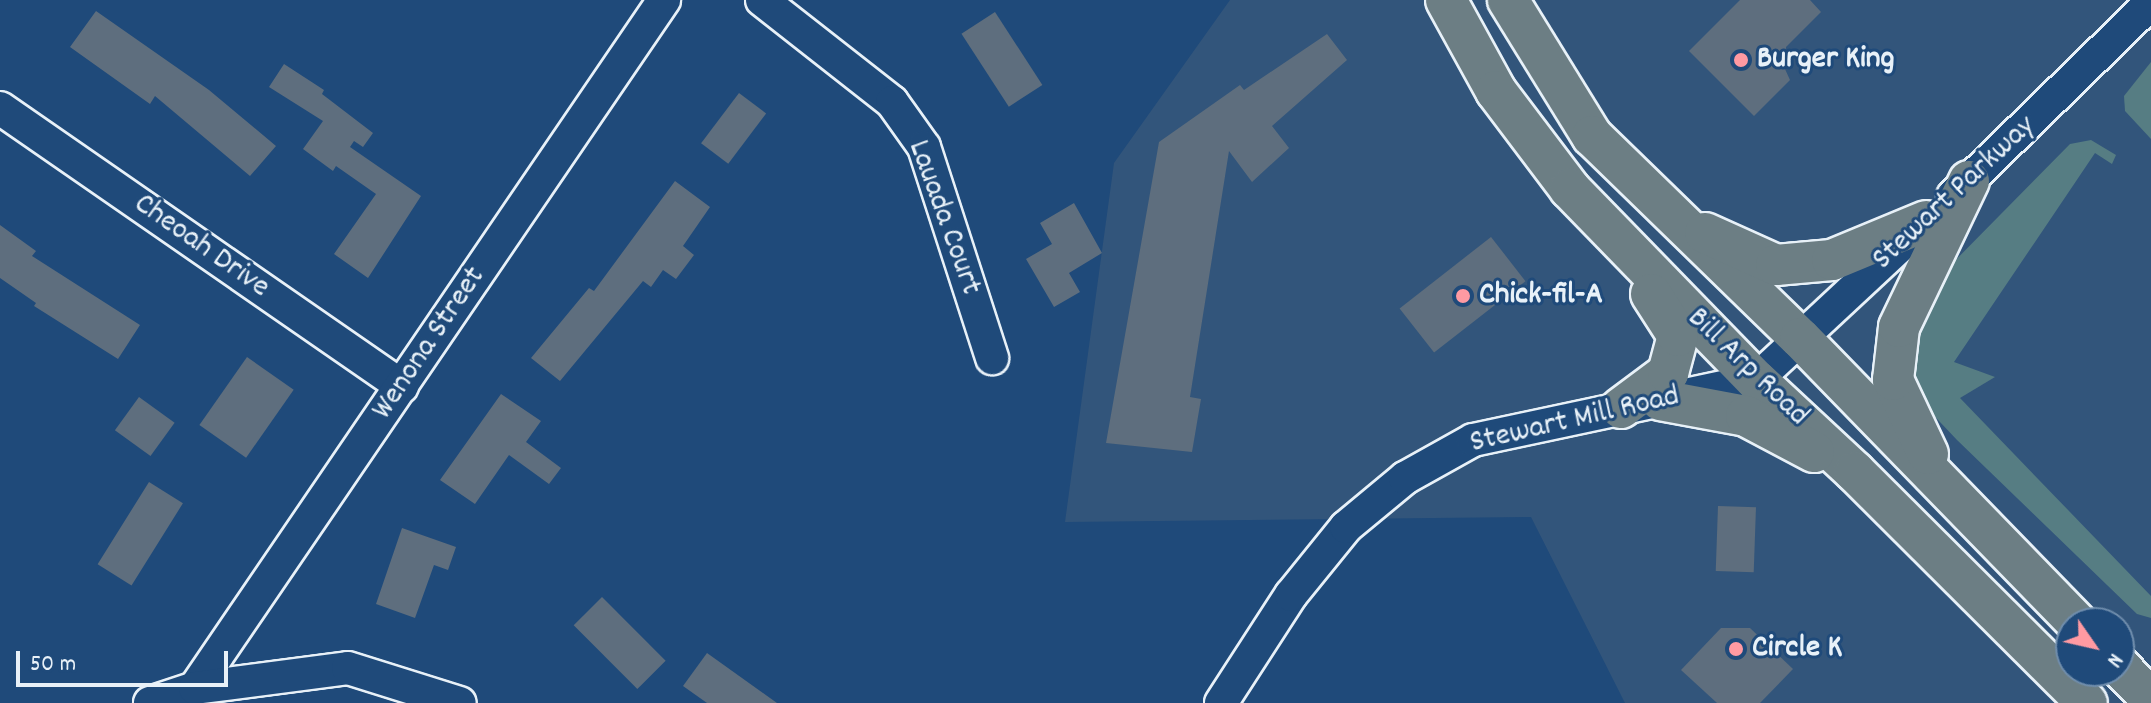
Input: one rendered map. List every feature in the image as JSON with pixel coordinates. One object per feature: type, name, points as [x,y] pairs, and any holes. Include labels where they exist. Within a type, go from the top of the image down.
[{"type":"main road","name":"Bill Arp Road","points":[[1446,0],[1496,91],[1570,189],[1756,380],[1855,472],[2087,703]]},
{"type":"main road","name":"Bill Arp Road","points":[[1508,0],[1592,136],[1800,338],[2061,607]]},
{"type":"main road","points":[[1944,486],[1893,380],[1899,327],[1969,181]]},
{"type":"main road","points":[[1570,189],[1663,310],[1678,336],[1668,373],[1621,408]]},
{"type":"main road","points":[[1679,221],[1776,265],[1832,260],[1926,221]]},
{"type":"main road","points":[[1660,400],[1746,416],[1855,472]]},
{"type":"main road","points":[[2135,682],[2151,699]]},
{"type":"street","name":"Wenona Street","points":[[195,688],[664,0]]},
{"type":"street","name":"Lauada Court","points":[[762,0],[892,102],[924,147],[992,358]]},
{"type":"street","name":"Stewart Parkway","points":[[1756,380],[1969,181],[2151,3]]},
{"type":"street","name":"Cheoah Drive","points":[[0,108],[402,386]]},
{"type":"street","name":"Stewart Mill Road","points":[[1221,703],[1291,595],[1346,527],[1405,478],[1473,440],[1756,380]]},
{"type":"street","points":[[150,703],[195,688],[348,668],[460,703]]},
{"type":"shaded area","points":[[1230,0],[2151,0],[2151,703],[1625,703],[1531,517],[1065,522],[1114,163]]},
{"type":"green space","points":[[2151,62],[2151,139],[2125,111],[2124,96]]},
{"type":"green space","points":[[2091,140],[2116,155],[2112,164],[2095,153],[1954,362],[1995,377],[1960,398],[2151,596],[2151,618],[2137,614],[2135,607],[2130,607],[1957,440],[1922,403],[1910,367],[1914,311],[1931,285],[2070,144]]},
{"type":"building","name":"Burger King","points":[[1740,0],[1810,0],[1821,12],[1786,47],[1785,69],[1790,80],[1754,116],[1689,51]]},
{"type":"building","points":[[96,11],[209,90],[276,146],[250,176],[155,96],[150,104],[70,47]]},
{"type":"building","points":[[995,12],[1042,85],[1009,107],[961,34]]},
{"type":"building","points":[[1327,34],[1347,60],[1272,126],[1289,148],[1252,182],[1229,151],[1190,397],[1201,399],[1192,452],[1106,443],[1159,142],[1240,85],[1244,90]]},
{"type":"building","points":[[284,64],[324,90],[322,94],[373,133],[363,147],[354,141],[350,147],[421,196],[368,278],[334,254],[376,194],[336,166],[333,171],[303,149],[323,121],[269,87]]},
{"type":"building","points":[[739,93],[766,113],[728,164],[701,143]]},
{"type":"building","points":[[675,181],[710,207],[683,246],[694,255],[676,279],[663,270],[651,287],[643,281],[560,381],[531,358],[589,288],[594,291]]},
{"type":"building","points":[[1074,203],[1102,253],[1069,273],[1080,292],[1054,307],[1026,259],[1052,244],[1040,223]]},
{"type":"building","points":[[0,225],[36,251],[32,256],[140,325],[118,359],[34,306],[36,303],[0,278]]},
{"type":"building","name":"Chick-fil-A","points":[[1491,237],[1525,281],[1434,353],[1400,308]]},
{"type":"building","points":[[247,357],[294,390],[246,458],[199,425]]},
{"type":"building","points":[[501,394],[541,421],[526,442],[561,468],[549,484],[509,455],[475,504],[440,480]]},
{"type":"building","points":[[139,397],[175,423],[150,456],[115,430]]},
{"type":"building","points":[[149,482],[183,503],[132,585],[98,564]]},
{"type":"building","name":"Circle K","points":[[1718,506],[1756,507],[1754,572],[1716,571]]},
{"type":"building","points":[[402,528],[456,547],[448,570],[434,565],[415,618],[376,604]]},
{"type":"building","points":[[602,597],[666,661],[637,689],[574,625]]},
{"type":"building","name":"Circle K","points":[[1721,628],[1750,628],[1793,669],[1760,703],[1717,703],[1681,670]]},
{"type":"building","points":[[707,653],[777,703],[707,703],[683,686]]},
{"type":"place","name":"Burger King","points":[[1741,60]]},
{"type":"place","name":"Chick-fil-A","points":[[1463,296]]},
{"type":"place","name":"Circle K","points":[[1736,649]]}]
